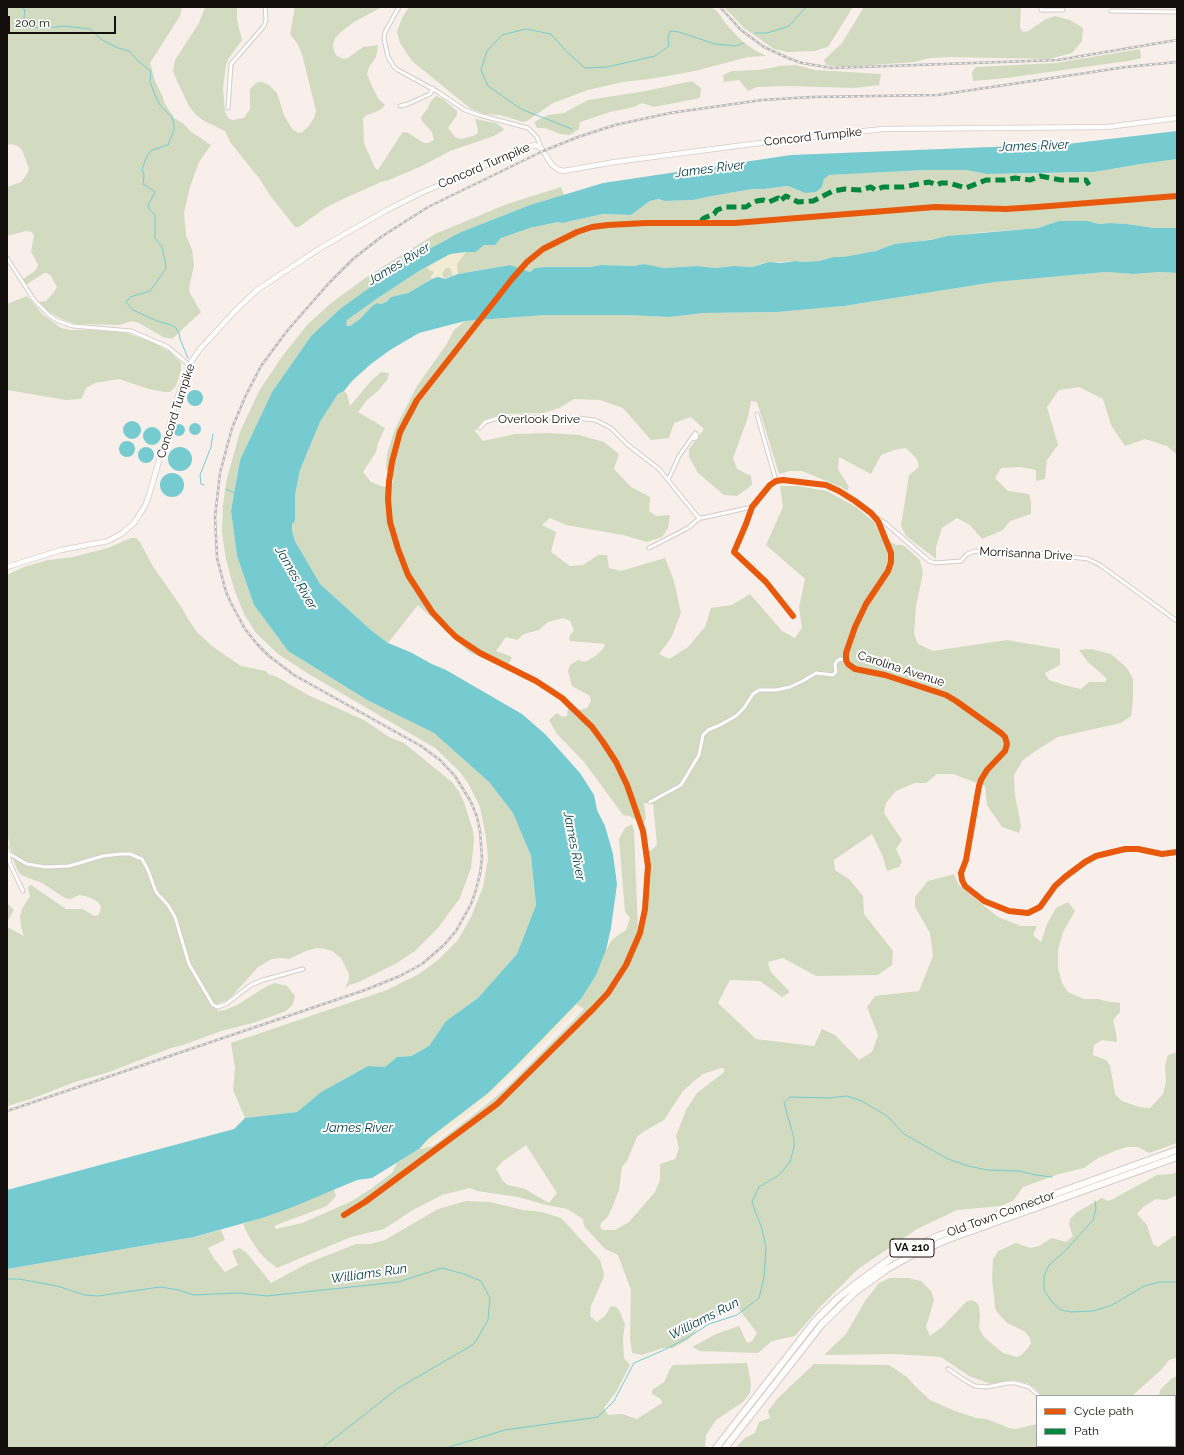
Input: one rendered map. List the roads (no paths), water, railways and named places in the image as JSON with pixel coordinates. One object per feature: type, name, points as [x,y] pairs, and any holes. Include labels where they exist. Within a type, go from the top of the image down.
[{"type":"highway","name":"Old Town Connector","points":[[716,1448],[815,1321],[838,1298],[890,1259],[938,1236],[1177,1150]]},
{"type":"highway","name":"Old Town Connector","points":[[725,1448],[822,1324],[855,1292],[887,1269],[910,1256],[946,1240],[1177,1157]]},
{"type":"street","points":[[228,108],[231,64],[264,26],[266,20],[265,7]]},
{"type":"street","points":[[399,7],[386,32],[385,46],[388,57],[398,70],[433,88],[465,110],[528,128],[537,137],[541,148]]},
{"type":"street","points":[[1041,8],[1063,10]]},
{"type":"street","points":[[1111,11],[1177,12]]},
{"type":"street","points":[[400,106],[430,94],[433,88]]},
{"type":"street","name":"Concord Turnpike","points":[[7,567],[61,550],[108,541],[121,534],[134,523],[145,506],[149,495],[176,402],[189,365],[200,349],[235,311],[257,290],[322,247],[387,210],[420,193],[525,148],[535,145],[541,148],[552,165],[558,170],[563,171],[630,160],[882,129],[1107,127],[1177,118]]},
{"type":"street","points":[[7,258],[34,300],[45,312],[58,321],[73,326],[131,331],[168,347],[189,365]]},
{"type":"street","points":[[757,414],[776,481],[770,485],[752,507],[734,552],[766,582],[793,616]]},
{"type":"street","name":"Overlook Drive","points":[[480,428],[485,422],[498,418],[570,417],[595,420],[611,428],[628,445],[659,470],[700,518]]},
{"type":"street","points":[[668,480],[679,456],[691,439]]},
{"type":"street","name":"Carolina Avenue","points":[[776,481],[790,480],[820,484],[833,488],[866,508],[875,517],[883,531],[891,553],[892,562],[885,577],[872,594],[860,615],[846,651],[846,660],[848,664],[855,669],[885,675],[946,695],[1005,737],[1007,744],[1005,752],[987,770],[979,786],[964,866],[961,874],[965,886],[971,892],[992,905],[1008,911],[1024,914],[1036,910],[1042,905],[1055,886],[1085,862],[1096,856],[1125,849],[1138,849],[1162,854],[1177,852]]},
{"type":"street","points":[[649,548],[688,528],[700,518],[752,507]]},
{"type":"street","name":"Morrisanna Drive","points":[[875,517],[884,522],[929,561],[935,563],[961,561],[967,554],[975,551],[1028,552],[1082,557],[1088,559],[1100,565],[1177,621]]},
{"type":"street","points":[[650,802],[681,785],[699,755],[702,737],[705,732],[736,716],[744,708],[750,696],[762,690],[776,690],[790,687],[816,673],[833,675],[836,672],[835,662],[840,659],[846,660]]},
{"type":"street","points":[[7,848],[10,864],[24,891]]},
{"type":"street","points":[[8,852],[27,864],[45,867],[69,866],[103,856],[121,854],[130,854],[142,859],[148,870],[156,892],[168,905],[175,917],[189,964],[213,1005],[218,1007],[226,1004],[245,988],[257,982],[303,969]]},
{"type":"street","points":[[948,1369],[976,1386],[987,1387],[1007,1383],[1016,1383],[1029,1387],[1038,1395]]},
{"type":"water","name":"James River","points":[[1177,131],[1177,159],[1094,172],[987,174],[966,170],[925,170],[829,175],[824,179],[822,187],[816,192],[805,193],[788,186],[752,189],[693,200],[665,201],[658,199],[650,201],[631,215],[603,214],[530,228],[501,238],[495,245],[484,245],[476,252],[450,254],[419,271],[347,320],[347,326],[350,326],[377,303],[381,304],[386,302],[391,297],[408,293],[432,279],[438,277],[445,279],[458,274],[510,265],[530,272],[535,268],[545,267],[590,267],[601,265],[633,266],[644,264],[664,268],[697,266],[715,268],[734,266],[752,267],[769,262],[780,263],[819,261],[834,257],[843,257],[876,251],[894,244],[930,240],[948,236],[1038,228],[1059,221],[1088,221],[1099,224],[1110,223],[1154,228],[1177,228],[1177,273],[1160,272],[1134,274],[1106,272],[995,282],[844,306],[777,312],[704,313],[669,317],[628,315],[546,315],[465,321],[419,333],[390,350],[371,364],[352,381],[344,391],[338,394],[320,422],[300,470],[295,495],[295,521],[292,524],[292,531],[295,541],[320,584],[372,631],[388,643],[446,670],[522,714],[545,734],[580,773],[594,795],[597,810],[605,826],[613,854],[617,884],[611,928],[606,950],[596,975],[581,999],[487,1094],[428,1139],[419,1149],[372,1178],[357,1180],[293,1207],[262,1218],[194,1237],[7,1269],[7,1190],[234,1129],[245,1118],[297,1112],[321,1092],[368,1066],[385,1067],[397,1057],[411,1056],[429,1046],[446,1021],[478,998],[517,954],[536,905],[531,856],[513,813],[489,782],[434,733],[367,700],[288,651],[254,605],[237,556],[231,511],[240,460],[272,392],[311,336],[340,309],[407,261],[461,232],[530,205],[603,183],[791,155],[1067,144]]},
{"type":"water","points":[[195,390],[202,395],[203,398],[198,405],[195,406],[188,401],[187,398],[192,391]]},
{"type":"water","points":[[132,421],[138,424],[141,430],[138,436],[132,439],[126,436],[123,430],[126,424]]},
{"type":"water","points":[[193,423],[197,423],[201,429],[197,435],[193,435],[189,431],[189,427]]},
{"type":"water","points":[[177,424],[181,424],[185,430],[181,436],[177,436],[173,432],[173,428]]},
{"type":"water","points":[[152,427],[158,430],[161,436],[158,442],[152,445],[146,442],[143,436],[146,430]]},
{"type":"water","points":[[124,441],[130,441],[135,446],[133,455],[130,457],[124,457],[119,452],[119,446]]},
{"type":"water","points":[[143,447],[149,447],[154,452],[152,461],[149,463],[143,463],[138,458],[138,452]]},
{"type":"water","points":[[180,447],[185,448],[191,454],[191,464],[185,470],[180,471],[175,470],[169,464],[168,459],[169,454],[175,448]]},
{"type":"water","points":[[172,473],[181,476],[184,485],[181,494],[172,497],[163,494],[160,485],[163,476]]},
{"type":"waterway","points":[[21,7],[25,10],[25,23],[29,27],[47,28],[64,26],[90,29],[102,40],[118,48],[129,51],[138,61],[151,71],[150,82],[156,97],[160,105],[172,117],[174,125],[174,130],[168,145],[152,150],[147,156],[142,169],[144,175],[143,184],[155,192],[148,205],[149,209],[155,215],[155,238],[162,247],[166,266],[165,270],[150,291],[130,297],[126,302],[133,310],[176,328],[188,358]]},
{"type":"waterway","points":[[755,33],[767,33],[789,26],[805,7]]},
{"type":"waterway","points":[[572,129],[521,109],[488,86],[481,70],[487,51],[502,35],[526,29],[551,34],[566,51],[585,68],[607,67],[655,56],[669,46],[668,38],[670,31],[679,32],[715,44],[736,46],[744,43]]},
{"type":"waterway","points":[[204,485],[201,484],[200,475],[211,447],[213,434]]},
{"type":"waterway","points":[[226,489],[235,493]]},
{"type":"waterway","name":"Williams Run","points":[[446,1448],[505,1430],[598,1417],[614,1401],[634,1363],[664,1350],[709,1324],[737,1315],[759,1298],[764,1277],[766,1248],[762,1229],[752,1202],[759,1187],[779,1175],[790,1162],[794,1147],[794,1138],[784,1103],[790,1097],[828,1098],[847,1096],[862,1101],[887,1116],[904,1134],[948,1159],[968,1166],[988,1170],[1019,1171],[1052,1177]]},
{"type":"waterway","name":"Williams Run","points":[[1095,1201],[1096,1208],[1093,1220],[1065,1251],[1049,1265],[1044,1276],[1044,1290],[1052,1302],[1061,1310],[1071,1312],[1093,1311],[1112,1305],[1144,1286],[1160,1282],[1177,1282]]},
{"type":"waterway","name":"Williams Run","points":[[7,1279],[19,1279],[57,1286],[85,1295],[98,1296],[160,1287],[179,1290],[194,1295],[238,1293],[267,1296],[398,1282],[442,1268],[464,1274],[481,1281],[490,1298],[488,1320],[474,1344],[397,1389],[322,1448]]},
{"type":"railway","points":[[720,7],[741,30],[764,47],[802,63],[832,68],[1058,60],[1177,40]]},
{"type":"railway","points":[[7,1111],[365,990],[400,976],[422,964],[444,945],[456,931],[471,904],[480,874],[482,858],[480,831],[477,817],[471,802],[455,776],[440,760],[421,746],[294,675],[269,656],[245,629],[231,603],[226,592],[217,558],[215,517],[220,473],[232,428],[246,395],[261,366],[287,331],[329,283],[353,259],[381,237],[428,207],[543,151],[578,137],[615,125],[670,113],[762,100],[812,97],[938,95],[1126,67],[1177,62]]}]
